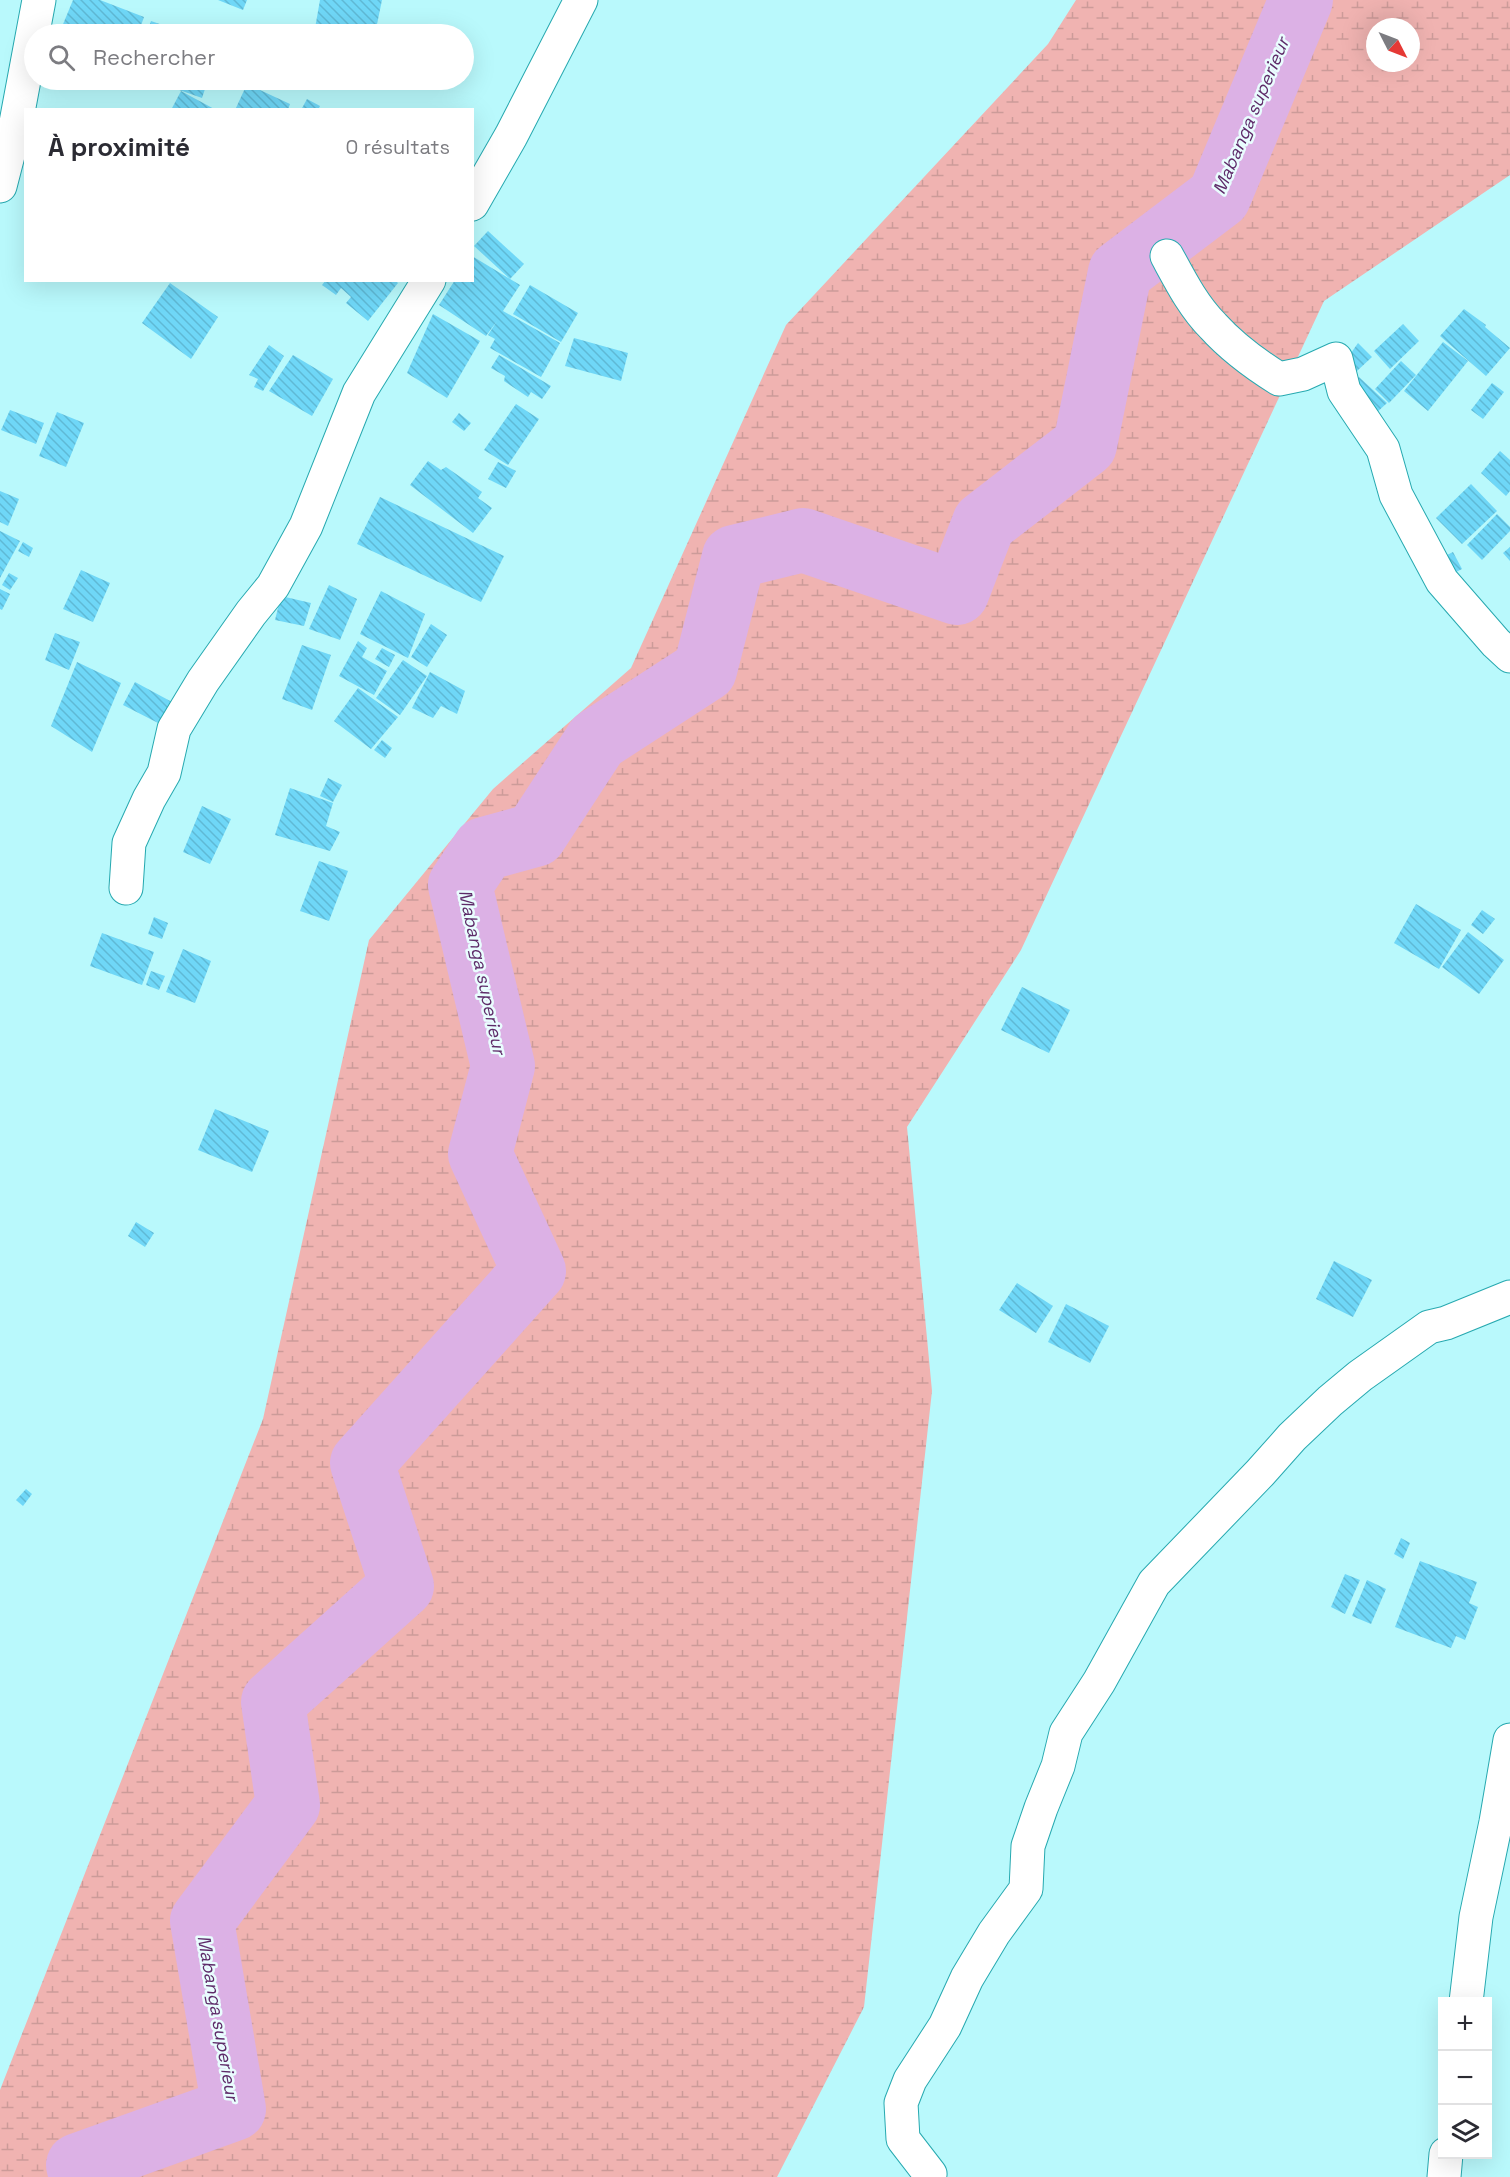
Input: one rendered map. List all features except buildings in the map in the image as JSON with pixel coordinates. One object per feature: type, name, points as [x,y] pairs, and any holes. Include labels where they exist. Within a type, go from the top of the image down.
[{"type":"street","points":[[34,24],[39,0]]},
{"type":"street","points":[[474,201],[511,136],[581,0]]},
{"type":"street","points":[[0,186],[15,128],[24,80]]},
{"type":"street","points":[[1167,255],[1184,288],[1212,326],[1254,363],[1278,379],[1303,374],[1336,359],[1344,392],[1383,449],[1396,495],[1442,581],[1510,656]]},
{"type":"street","points":[[126,888],[129,843],[164,773],[174,729],[203,681],[273,586],[306,526],[359,393],[428,282]]},
{"type":"street","points":[[929,2177],[930,2174],[903,2139],[901,2103],[910,2080],[945,2026],[967,1978],[1026,1888],[1028,1846],[1058,1766],[1066,1733],[1099,1682],[1154,1583],[1292,1437],[1353,1382],[1429,1327],[1446,1323],[1510,1297]]},
{"type":"street","points":[[1466,1997],[1476,1917],[1510,1740]]},
{"type":"street","points":[[1444,2177],[1446,2159]]},
{"type":"green space","points":[[1076,0],[1510,0],[1510,175],[1324,301],[1021,950],[907,1127],[932,1391],[864,2007],[777,2177],[0,2177],[0,2090],[263,1419],[369,940],[493,789],[631,668],[786,325],[1048,44]]},
{"type":"waterway","name":"Mabanga superieur","points":[[81,2177],[78,2165],[234,2109],[202,1921],[288,1805],[273,1702],[402,1586],[362,1463],[534,1271],[480,1154],[503,1066],[460,885],[484,849],[535,835],[597,740],[705,670],[734,557],[803,540],[957,593],[984,523],[1085,445],[1120,272],[1219,197],[1301,0]]}]
